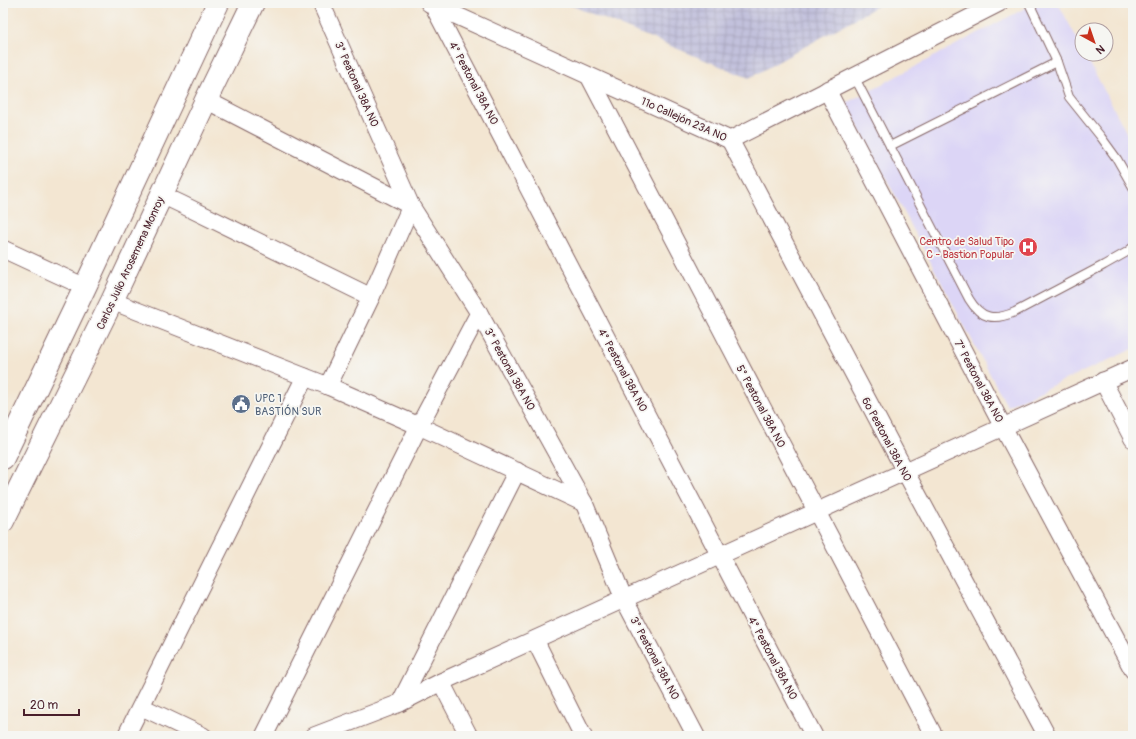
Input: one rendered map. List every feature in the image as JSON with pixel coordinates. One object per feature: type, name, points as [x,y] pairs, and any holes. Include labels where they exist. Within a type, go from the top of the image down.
[{"type":"main road","points":[[3,458],[218,3]]},
{"type":"main road","name":"Carlos Julio Arosemena Monroy","points":[[3,521],[112,301],[253,3]]},
{"type":"street","name":"3° Peatonal 38A NO","points":[[321,3],[411,206],[479,313],[584,503],[624,599],[696,736]]},
{"type":"street","name":"11º Callejón 23A NO","points":[[431,4],[730,140],[999,3]]},
{"type":"street","name":"4° Peatonal 38A NO","points":[[431,4],[814,736]]},
{"type":"street","name":"5° Peatonal 38A NO","points":[[589,76],[934,736]]},
{"type":"street","name":"7° Peatonal 38A NO","points":[[827,90],[1003,427],[1133,670]]},
{"type":"street","points":[[206,100],[411,206],[371,297],[328,386]]},
{"type":"street","name":"6º Peatonal 38A NO","points":[[730,140],[905,472],[1047,736]]},
{"type":"street","points":[[162,195],[371,297]]},
{"type":"street","points":[[3,249],[85,287]]},
{"type":"street","points":[[112,301],[328,386],[419,426],[584,503]]},
{"type":"street","points":[[264,736],[419,426],[479,313]]},
{"type":"street","points":[[314,736],[400,702],[1133,368]]},
{"type":"street","points":[[126,736],[142,707],[305,377]]},
{"type":"street","points":[[1103,381],[1133,439]]},
{"type":"street","points":[[400,702],[517,471]]},
{"type":"street","points":[[535,640],[583,736]]},
{"type":"street","points":[[441,682],[469,736]]},
{"type":"street","points":[[142,707],[203,736]]},
{"type":"lane","points":[[1029,3],[1057,62],[1069,97],[1102,137],[1133,187]]},
{"type":"lane","points":[[890,146],[1057,62]]},
{"type":"lane","points":[[854,76],[969,299],[974,307],[983,314],[992,318],[1015,312],[1104,265],[1133,247]]},
{"type":"shaded area","points":[[565,3],[883,3],[749,78]]},
{"type":"shaded area","name":"Centro de Salud Tipo C - Bastion Popular","points":[[1035,3],[1058,3],[1074,33],[1074,62],[1089,62],[1133,145],[1133,349],[1007,406],[846,103]]},
{"type":"place","name":"Centro de Salud Tipo C - Bastion Popular","points":[[1028,247]]},
{"type":"place","name":"UPC 1 BASTIÓN SUR","points":[[241,404]]}]
